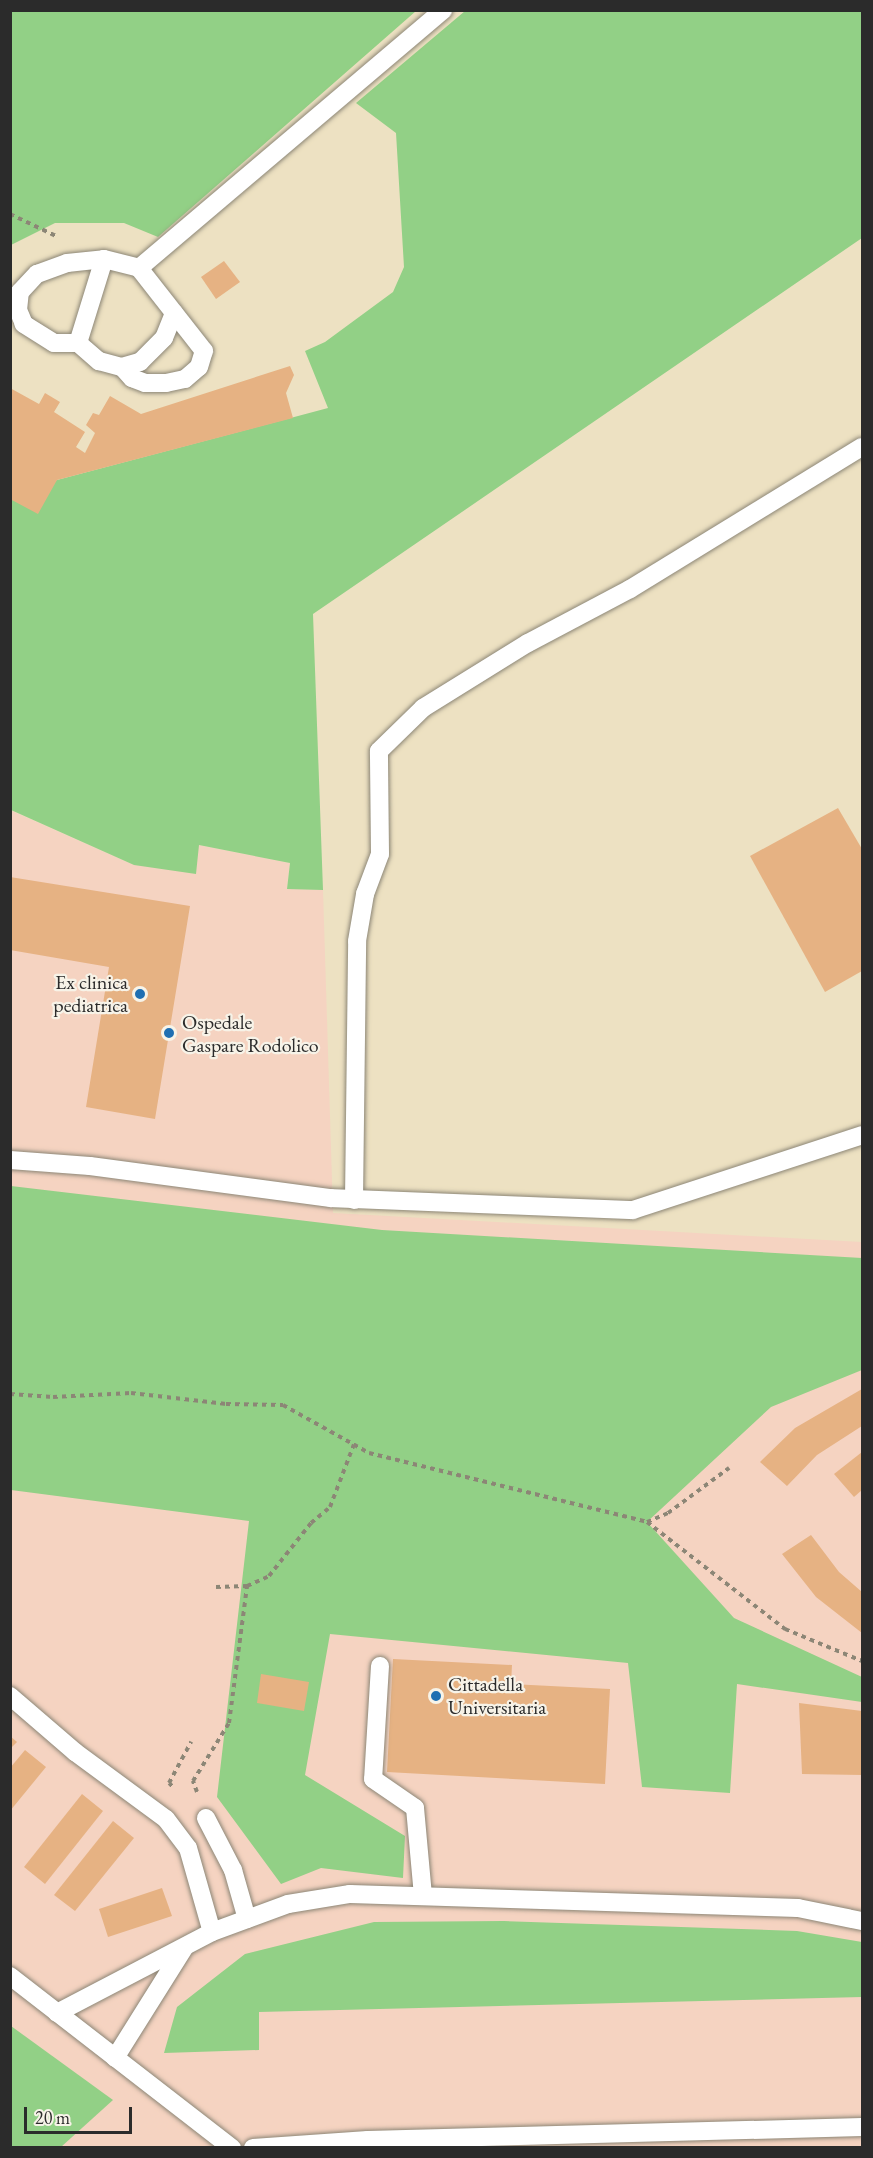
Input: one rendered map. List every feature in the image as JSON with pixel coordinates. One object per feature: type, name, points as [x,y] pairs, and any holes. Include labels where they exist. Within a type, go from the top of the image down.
[{"type":"lane","points":[[139,268],[443,10]]},
{"type":"lane","points":[[78,343],[104,259]]},
{"type":"lane","points":[[122,367],[132,378],[145,383],[185,379],[199,367],[204,351],[139,268],[104,259],[67,263],[37,274],[20,292],[18,310],[24,324],[54,343],[78,343],[99,361],[122,367],[140,362],[164,338],[174,313]]},
{"type":"lane","points":[[354,1200],[357,941],[365,894],[380,854],[380,751],[423,708],[528,643],[630,589],[862,447]]},
{"type":"lane","points":[[10,1160],[90,1167],[354,1200],[633,1210],[862,1135]]},
{"type":"lane","points":[[380,1666],[373,1779],[415,1808],[423,1896]]},
{"type":"lane","points":[[10,1696],[75,1752],[166,1819],[188,1848],[212,1932]]},
{"type":"lane","points":[[206,1818],[232,1870],[247,1919]]},
{"type":"lane","points":[[57,2013],[212,1932],[288,1904],[350,1894],[798,1908],[862,1921]]},
{"type":"lane","points":[[115,2058],[185,1946]]},
{"type":"lane","points":[[13,1980],[232,2148]]},
{"type":"lane","points":[[253,2148],[368,2140],[489,2142],[862,2127]]},
{"type":"lane","points":[[347,2148],[368,2140]]},
{"type":"path","points":[[10,214],[58,237]]},
{"type":"path","points":[[10,1394],[53,1397],[130,1393],[226,1404],[283,1405],[369,1453],[504,1489],[647,1522],[785,1629],[862,1661]]},
{"type":"path","points":[[216,1587],[247,1586],[269,1576],[311,1523],[330,1507],[354,1444]]},
{"type":"path","points":[[647,1522],[668,1513],[729,1468]]},
{"type":"path","points":[[206,1818],[194,1781],[229,1723],[247,1586]]},
{"type":"path","points":[[169,1784],[191,1742]]},
{"type":"shaded area","name":"Cittadella Universitaria","points":[[10,810],[134,865],[198,845],[290,863],[287,888],[323,890],[333,1213],[862,1242],[862,2147],[11,2147]]},
{"type":"green space","points":[[11,10],[416,11],[158,237],[124,223],[55,223],[11,245]]},
{"type":"green space","points":[[465,11],[862,11],[862,238],[313,614],[323,890],[287,889],[290,863],[199,845],[196,874],[134,865],[11,810],[10,499],[57,480],[328,408],[305,351],[325,342],[393,292],[404,267],[396,133],[356,103]]},
{"type":"green space","points":[[11,1186],[382,1230],[862,1258],[862,1370],[771,1407],[647,1522],[734,1618],[862,1677],[862,1702],[737,1684],[730,1793],[642,1787],[628,1663],[330,1634],[305,1775],[405,1836],[403,1878],[321,1868],[281,1884],[217,1797],[249,1521],[11,1490]]},
{"type":"green space","points":[[504,1921],[797,1931],[862,1942],[862,1997],[259,2012],[259,2050],[164,2053],[177,2007],[245,1954],[374,1922]]},
{"type":"green space","points":[[11,2026],[113,2100],[61,2147],[11,2147]]},
{"type":"building","points":[[224,261],[240,282],[216,299],[201,277]]},
{"type":"building","points":[[290,366],[294,375],[286,393],[293,418],[57,480],[38,514],[10,499],[10,388],[39,404],[45,393],[60,402],[54,412],[85,432],[76,447],[85,453],[95,433],[86,425],[93,413],[99,415],[110,396],[141,414]]},
{"type":"building","points":[[838,808],[862,849],[862,971],[825,992],[750,856]]},
{"type":"building","name":"Ex clinica pediatrica","points":[[10,877],[190,906],[155,1119],[86,1107],[109,967],[10,950]]},
{"type":"building","points":[[862,1389],[862,1426],[817,1455],[787,1486],[760,1462],[795,1428]]},
{"type":"building","points":[[862,1452],[862,1490],[854,1497],[834,1474]]},
{"type":"building","points":[[811,1535],[839,1572],[862,1592],[862,1633],[816,1597],[782,1554]]},
{"type":"building","points":[[393,1659],[512,1665],[511,1684],[610,1689],[605,1784],[387,1772]]},
{"type":"building","points":[[261,1674],[309,1682],[304,1711],[257,1703]]},
{"type":"building","points":[[799,1703],[862,1711],[862,1775],[802,1774]]},
{"type":"building","points":[[10,1736],[17,1742],[10,1749]]},
{"type":"building","points":[[25,1750],[46,1767],[10,1811],[10,1768]]},
{"type":"building","points":[[82,1794],[103,1811],[45,1884],[24,1867]]},
{"type":"building","points":[[113,1821],[134,1838],[75,1911],[54,1895]]},
{"type":"building","points":[[162,1888],[172,1916],[108,1937],[99,1909]]},
{"type":"place","name":"Ex clinica pediatrica","points":[[140,994]]},
{"type":"place","name":"Ospedale Gaspare Rodolico","points":[[169,1033]]},
{"type":"place","name":"Cittadella Universitaria","points":[[436,1696]]}]
